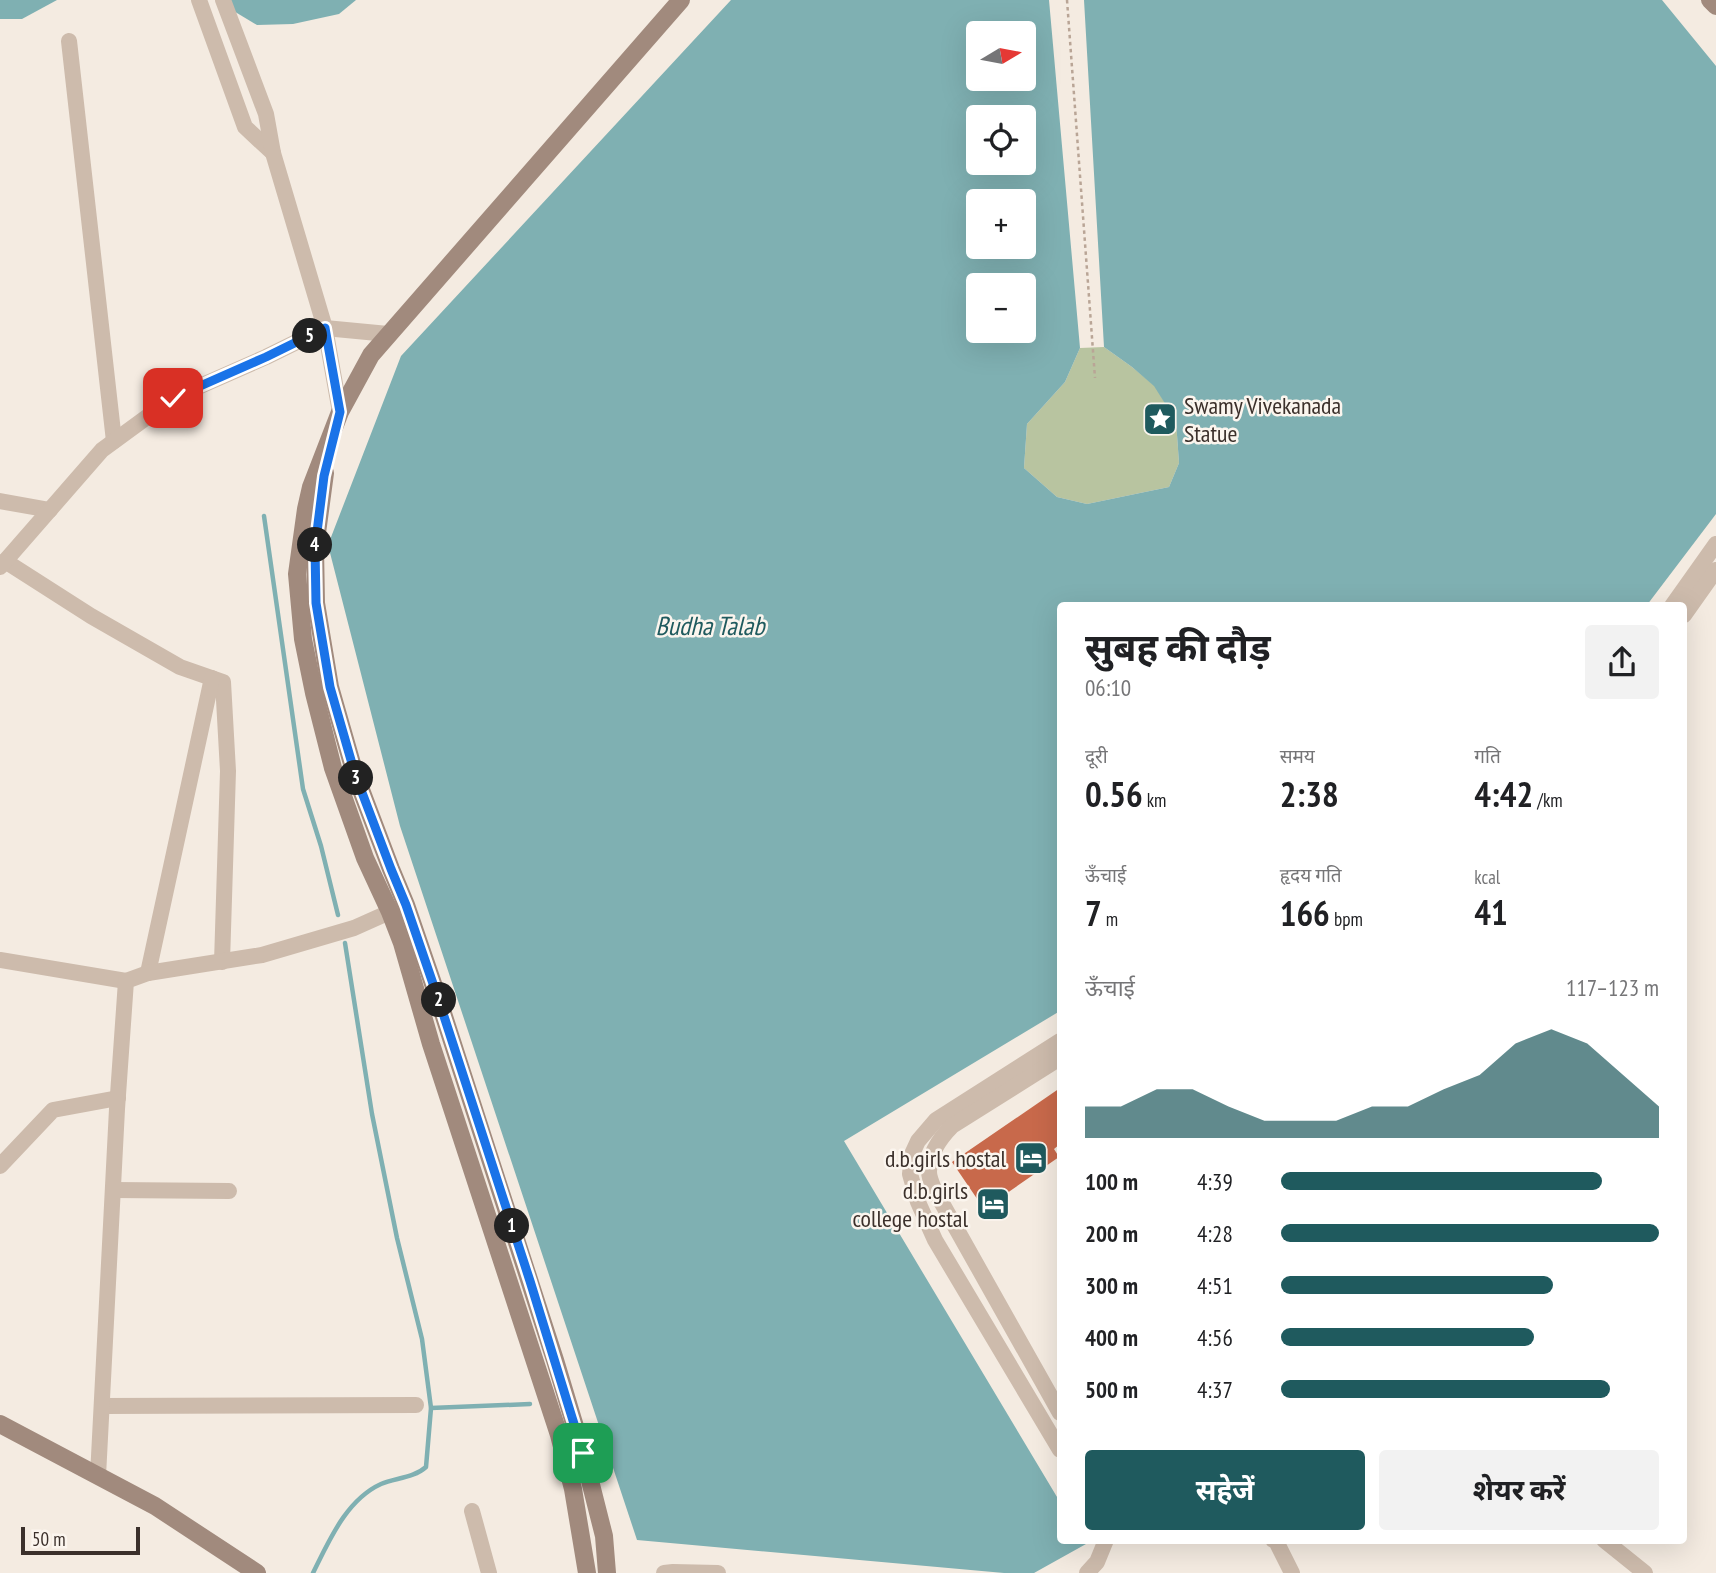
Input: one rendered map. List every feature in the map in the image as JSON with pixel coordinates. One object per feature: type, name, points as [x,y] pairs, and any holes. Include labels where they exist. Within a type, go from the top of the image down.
[{"type":"street","points":[[199,0],[245,127],[273,153]]},
{"type":"street","points":[[223,0],[266,114],[273,153],[325,328],[337,421]]},
{"type":"street","points":[[587,1573],[573,1489],[559,1435],[431,1044],[402,943],[391,869],[355,774],[330,687],[316,603],[315,548],[324,476],[337,421],[371,355],[681,0]]},
{"type":"street","points":[[1710,0],[1716,6]]},
{"type":"street","points":[[69,41],[114,441]]},
{"type":"street","points":[[222,962],[228,771],[223,682],[180,667],[2,564],[102,450],[173,398],[325,328],[388,334]]},
{"type":"street","points":[[0,501],[50,510]]},
{"type":"street","points":[[1675,602],[1716,544]]},
{"type":"street","points":[[1687,611],[1716,570]]},
{"type":"street","points":[[148,974],[212,678]]},
{"type":"street","points":[[0,960],[126,981],[148,974],[262,956],[354,929],[398,909]]},
{"type":"street","points":[[398,909],[500,1188],[583,1453],[604,1536],[607,1573]]},
{"type":"street","points":[[98,1476],[126,981]]},
{"type":"street","points":[[1057,1043],[936,1120],[918,1141],[912,1154],[910,1174],[934,1240],[1057,1445]]},
{"type":"street","points":[[1057,1060],[952,1126],[940,1138],[929,1172],[934,1189],[1057,1408]]},
{"type":"street","points":[[0,1166],[53,1110],[118,1098]]},
{"type":"street","points":[[114,1190],[229,1191]]},
{"type":"street","points":[[102,1406],[416,1405]]},
{"type":"street","points":[[0,1424],[155,1506],[257,1573]]},
{"type":"street","points":[[472,1511],[489,1573]]},
{"type":"street","points":[[1092,1567],[1098,1544]]},
{"type":"street","points":[[1092,1567],[1104,1544]]},
{"type":"street","points":[[1278,1544],[1292,1573]]},
{"type":"street","points":[[1610,1544],[1645,1573]]},
{"type":"street","points":[[664,1573],[718,1573]]},
{"type":"path","points":[[1067,0],[1095,379]]},
{"type":"green space","points":[[1104,347],[1155,386],[1176,421],[1179,463],[1169,487],[1087,504],[1057,497],[1024,468],[1027,424],[1065,382],[1080,348]]},
{"type":"water","points":[[0,0],[57,0],[22,19],[0,19]]},
{"type":"water","points":[[230,0],[356,0],[339,14],[293,24],[257,25],[232,10]]},
{"type":"water","name":"Budha Talab","points":[[731,0],[1049,0],[1080,348],[1065,382],[1027,424],[1024,468],[1057,497],[1087,504],[1169,487],[1179,463],[1176,421],[1154,386],[1104,347],[1084,0],[1662,0],[1716,66],[1716,514],[1649,602],[1057,602],[1057,1013],[844,1141],[1057,1497],[1057,1544],[1086,1544],[1034,1573],[1004,1573],[637,1540],[400,826],[328,545],[401,356]]},
{"type":"building","points":[[1057,1090],[1057,1146],[1054,1149],[1057,1158],[984,1209],[952,1162]]},
{"type":"waterway","points":[[264,516],[303,789],[338,915]]},
{"type":"waterway","points":[[313,1573],[340,1522],[358,1500],[381,1484],[410,1476],[426,1467],[431,1408],[422,1339],[397,1238],[372,1114],[345,943]]},
{"type":"waterway","points":[[431,1408],[530,1404]]},
{"type":"place","name":"Swamy Vivekanada Statue","points":[[1160,419]]},
{"type":"place","name":"d.b.girls hostal","points":[[1031,1158]]},
{"type":"place","name":"d.b.girls college hostal","points":[[993,1204]]},
{"type":"route","points":[[173,398],[325,328],[340,412],[324,476],[315,548],[316,603],[330,687],[355,774],[406,905],[440,1004],[583,1453]]}]
